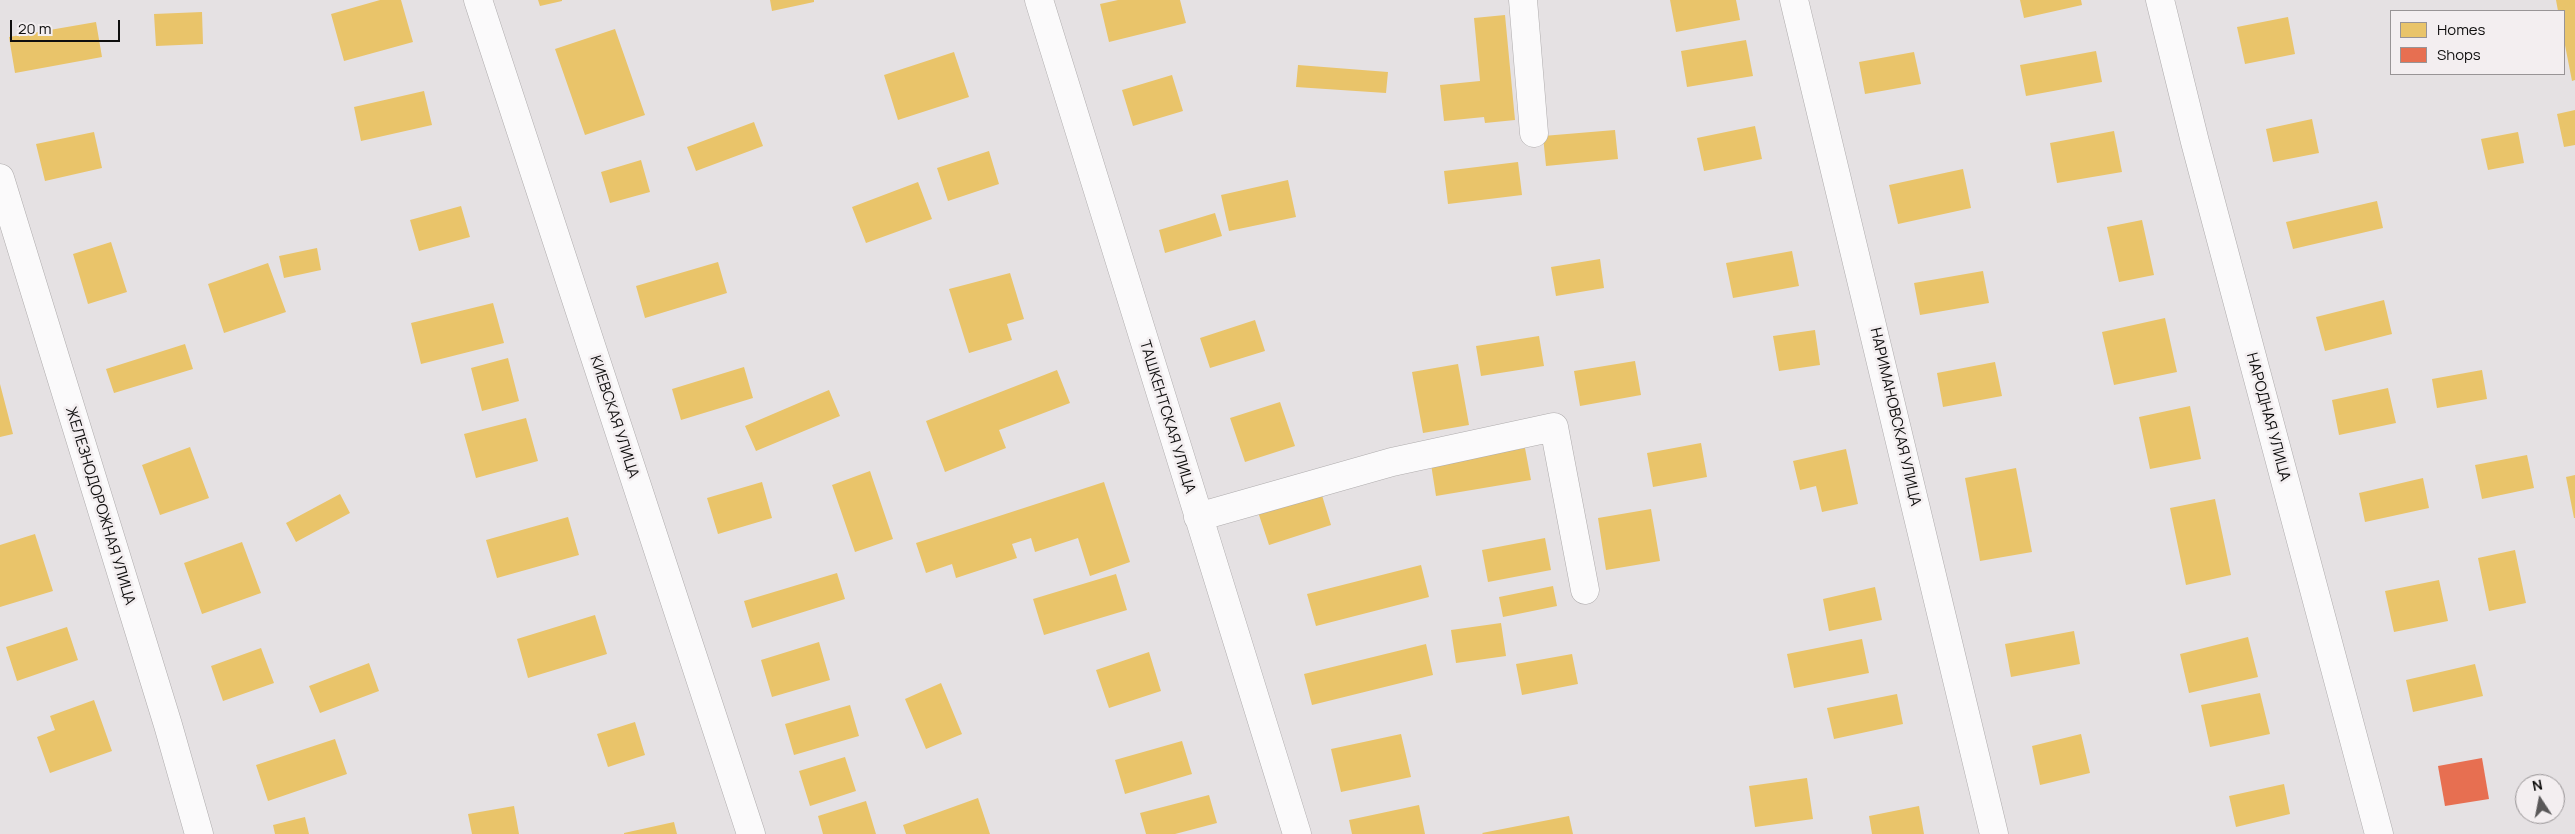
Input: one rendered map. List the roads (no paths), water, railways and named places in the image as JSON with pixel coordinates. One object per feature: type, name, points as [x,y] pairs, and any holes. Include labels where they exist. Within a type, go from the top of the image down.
[{"type":"street","name":"КИЕВСКАЯ УЛИЦА","points":[[478,0],[751,834]]},
{"type":"street","name":"ТАШКЕНТСКАЯ УЛИЦА","points":[[1039,0],[1296,834]]},
{"type":"street","points":[[1522,0],[1534,133]]},
{"type":"street","name":"НАРИМАНОВСКАЯ УЛИЦА","points":[[1794,0],[1994,834]]},
{"type":"street","name":"НАРОДНАЯ УЛИЦА","points":[[2160,0],[2195,142],[2379,834]]},
{"type":"street","name":"ЖЕЛЕЗНОДОРОЖНАЯ УЛИЦА","points":[[0,178],[168,725],[199,834]]},
{"type":"street","points":[[1198,517],[1392,462],[1554,427],[1585,590]]}]
